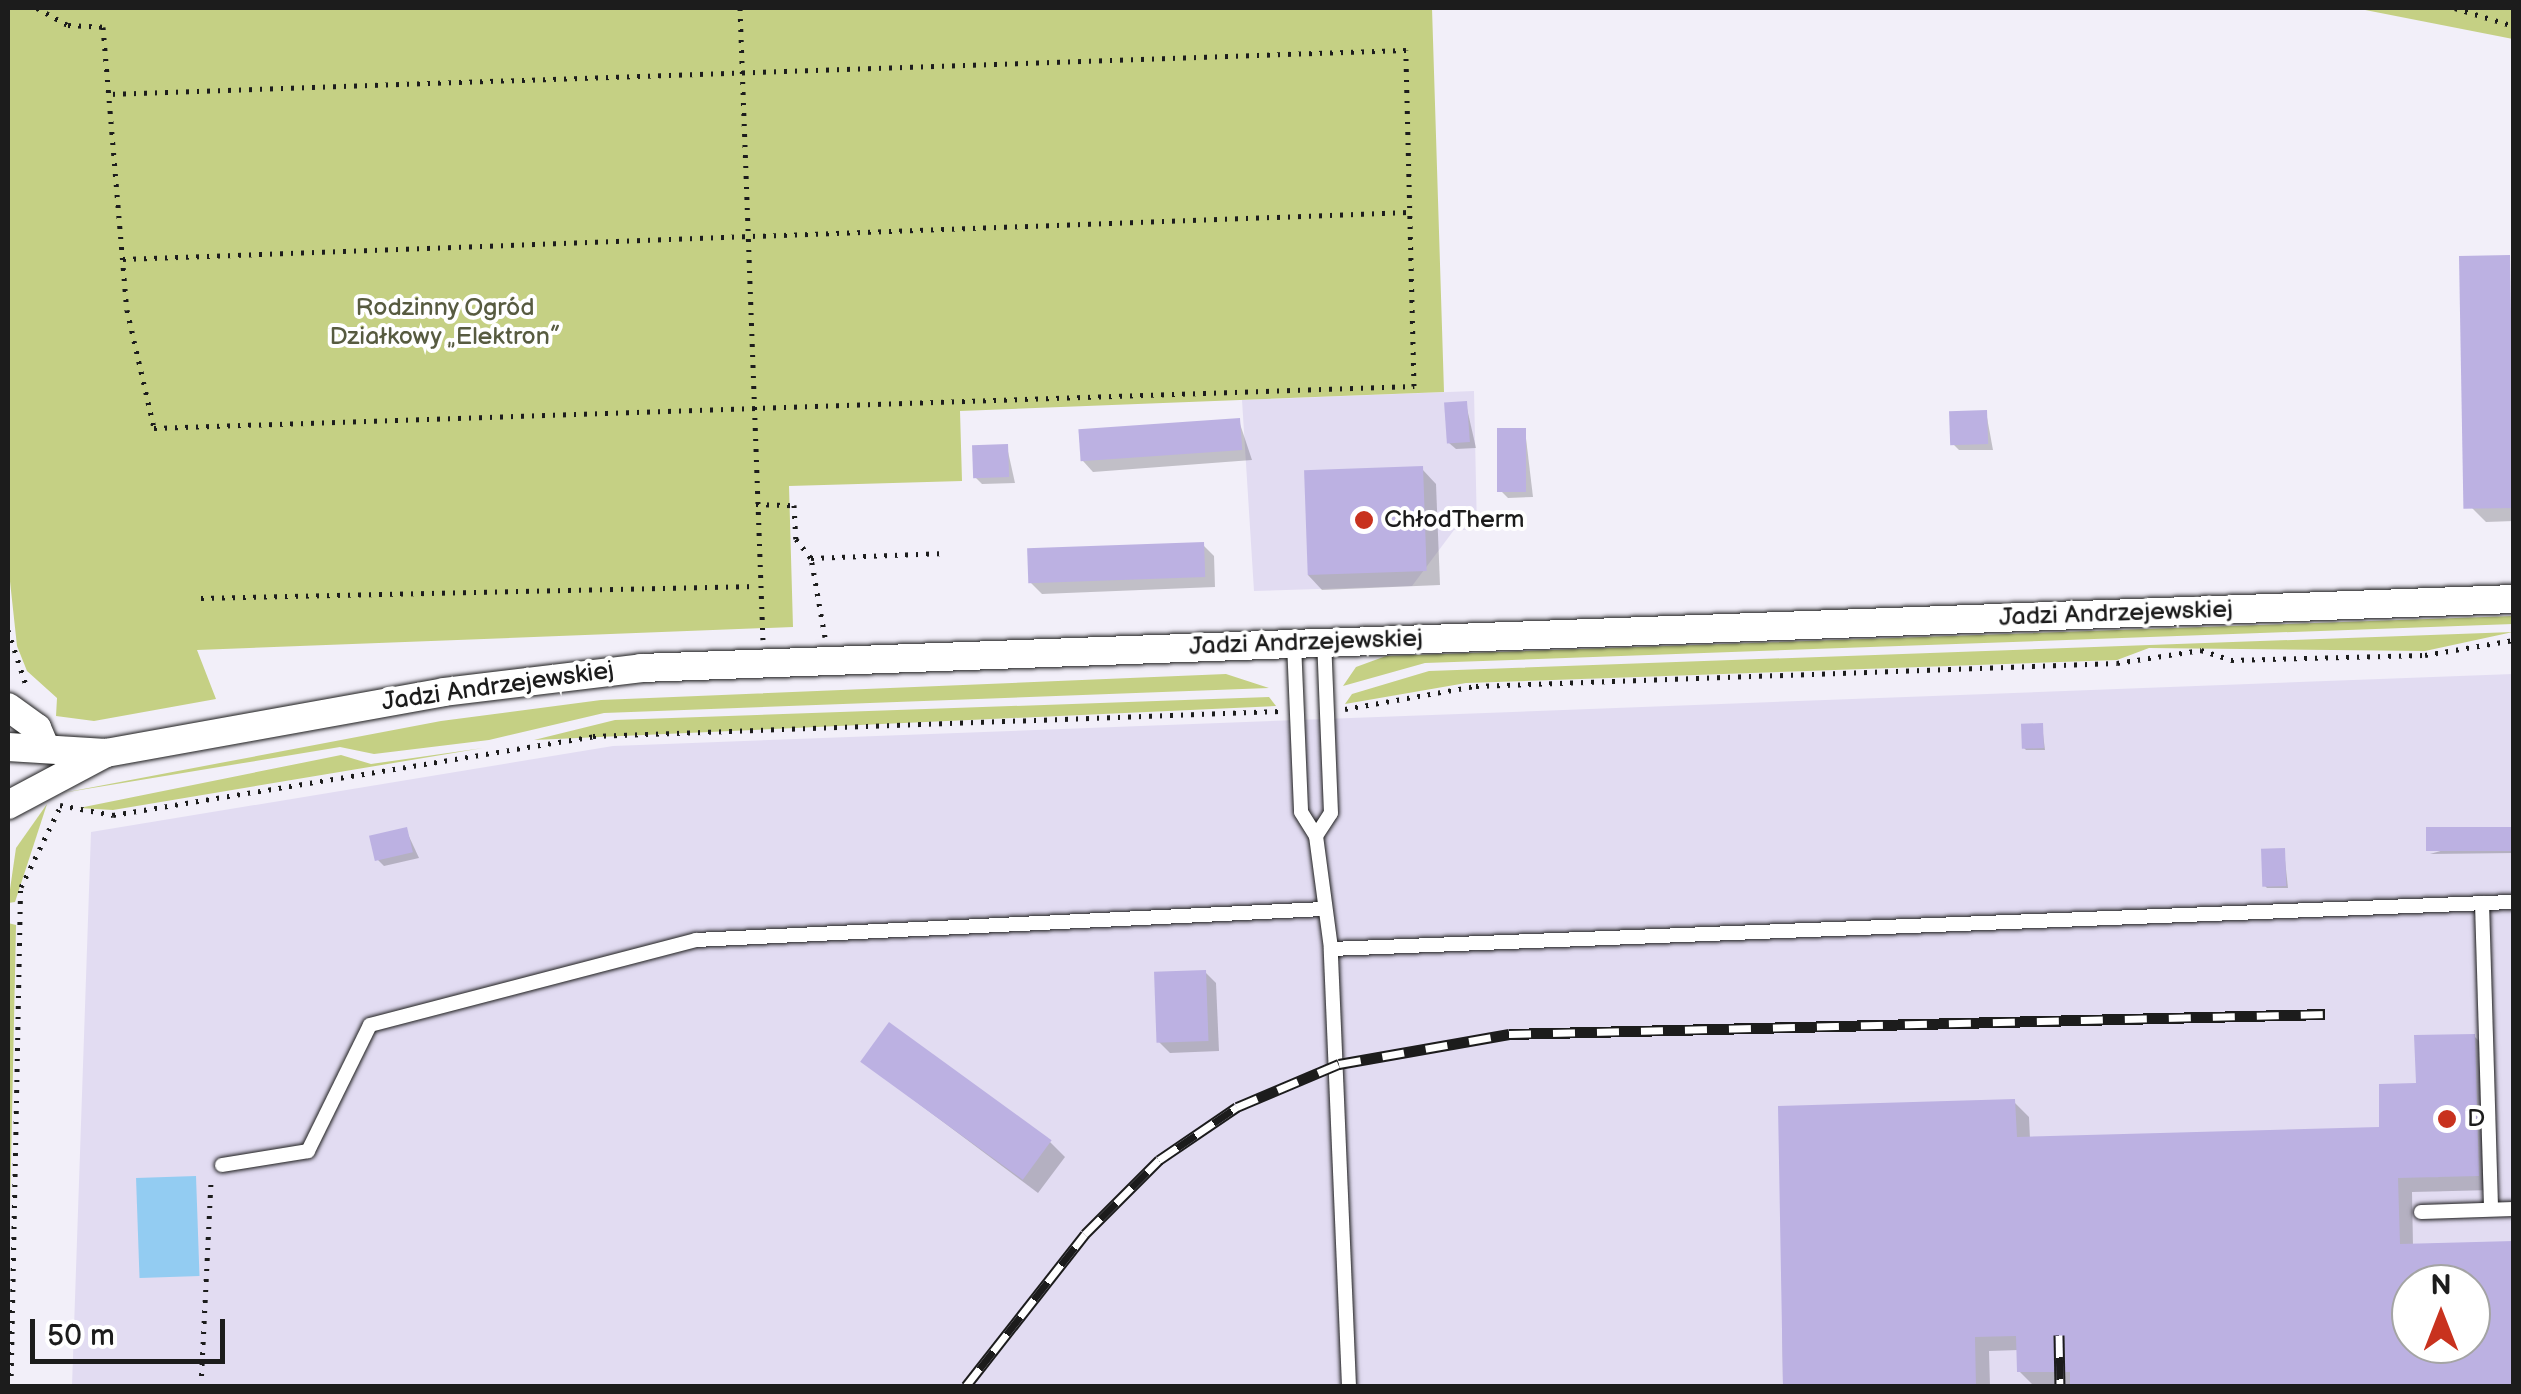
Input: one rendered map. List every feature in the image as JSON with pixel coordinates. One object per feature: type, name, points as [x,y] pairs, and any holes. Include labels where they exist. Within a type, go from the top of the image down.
[{"type":"street","name":"Jadzi Andrzejewskiej","points":[[8,747],[106,753],[503,683],[764,662],[2514,600]]},
{"type":"street","points":[[8,707],[37,728],[45,747]]},
{"type":"street","name":"Jadzi Andrzejewskiej","points":[[8,805],[106,753]]},
{"type":"lane","points":[[1316,836],[1331,813],[1324,642]]},
{"type":"lane","points":[[1294,643],[1301,812],[1316,836],[1331,949],[1348,1386]]},
{"type":"lane","points":[[1331,949],[2514,902]]},
{"type":"lane","points":[[2482,903],[2491,1210]]},
{"type":"lane","points":[[222,1165],[308,1151],[370,1025],[696,940],[1323,908]]},
{"type":"lane","points":[[2421,1212],[2514,1208]]},
{"type":"path","points":[[37,8],[68,25],[103,28],[123,260],[154,428],[1414,386],[1406,50],[109,94]]},
{"type":"path","points":[[740,8],[757,586],[764,662]]},
{"type":"path","points":[[2455,8],[2514,26]]},
{"type":"path","points":[[123,260],[1409,212]]},
{"type":"path","points":[[755,504],[794,504],[796,538],[811,558],[826,660]]},
{"type":"path","points":[[811,558],[946,553]]},
{"type":"path","points":[[201,598],[757,586]]},
{"type":"path","points":[[8,630],[18,672],[36,694]]},
{"type":"path","points":[[11,1386],[20,912],[26,864],[60,806]]},
{"type":"path","points":[[8,913],[20,912]]},
{"type":"path","points":[[201,1386],[213,1276],[208,1194],[222,1165]]},
{"type":"shaded area","points":[[1474,391],[1477,530],[1454,530],[1412,586],[1254,591],[1242,400]]},
{"type":"shaded area","points":[[2513,674],[2513,1386],[72,1386],[91,832],[613,746]]},
{"type":"green space","name":"Rodzinny Ogród Działkowy „Elektron”","points":[[8,8],[1432,8],[1444,392],[960,411],[962,481],[789,486],[793,627],[197,650],[216,699],[94,721],[56,716],[57,698],[27,671],[17,646],[8,563]]},
{"type":"green space","points":[[2355,8],[2513,8],[2513,39]]},
{"type":"green space","points":[[2513,616],[2513,624],[1425,663],[1343,686],[1356,667],[1386,656]]},
{"type":"green space","points":[[2513,632],[2425,651],[2149,648],[2117,660],[1466,683],[1345,704],[1352,694],[1429,671]]},
{"type":"green space","points":[[1226,674],[1269,688],[604,713],[489,740],[374,754],[340,747],[62,793],[441,721],[601,700]]},
{"type":"green space","points":[[1269,697],[1276,706],[534,740],[615,720]]},
{"type":"green space","points":[[483,748],[113,810],[79,808],[341,755],[371,764]]},
{"type":"green space","points":[[47,804],[15,902],[8,903],[16,848]]},
{"type":"green space","points":[[8,923],[16,925],[9,1259],[8,1258]]},
{"type":"water","points":[[196,1176],[199,1276],[140,1278],[136,1178]]},
{"type":"building","points":[[2510,255],[2514,508],[2463,509],[2459,256]]},
{"type":"building","points":[[1467,401],[1470,442],[1447,444],[1444,403]]},
{"type":"building","points":[[1987,410],[1988,444],[1950,445],[1949,411]]},
{"type":"building","points":[[1240,418],[1242,450],[1081,461],[1078,429]]},
{"type":"building","points":[[1497,428],[1526,428],[1526,492],[1497,492]]},
{"type":"building","points":[[1008,444],[1009,477],[973,478],[972,445]]},
{"type":"building","name":"ChłodTherm","points":[[1423,466],[1427,571],[1308,575],[1304,470]]},
{"type":"building","points":[[1204,542],[1205,577],[1028,583],[1027,548]]},
{"type":"building","points":[[2043,723],[2044,748],[2022,749],[2021,724]]},
{"type":"building","points":[[407,827],[413,852],[375,861],[369,836]]},
{"type":"building","points":[[2426,827],[2514,827],[2514,851],[2426,851]]},
{"type":"building","points":[[2285,848],[2286,886],[2262,887],[2261,849]]},
{"type":"building","points":[[1206,970],[1208,1041],[1157,1043],[1154,972]]},
{"type":"building","points":[[889,1022],[1052,1140],[1023,1180],[860,1062]]},
{"type":"building","points":[[2475,1034],[2479,1176],[2398,1178],[2400,1244],[2514,1241],[2514,1386],[2070,1386],[2070,1372],[2017,1372],[2016,1336],[1975,1337],[1976,1386],[1783,1386],[1778,1106],[2015,1099],[2017,1137],[2379,1127],[2379,1084],[2416,1083],[2414,1035]]},
{"type":"railway","points":[[966,1386],[1085,1234],[1159,1160],[1237,1107],[1339,1064],[1509,1034],[2325,1014]]},
{"type":"railway","points":[[2059,1335],[2060,1386]]},
{"type":"place","name":"ChłodTherm","points":[[1364,520]]},
{"type":"place","name":"D","points":[[2447,1119]]}]
